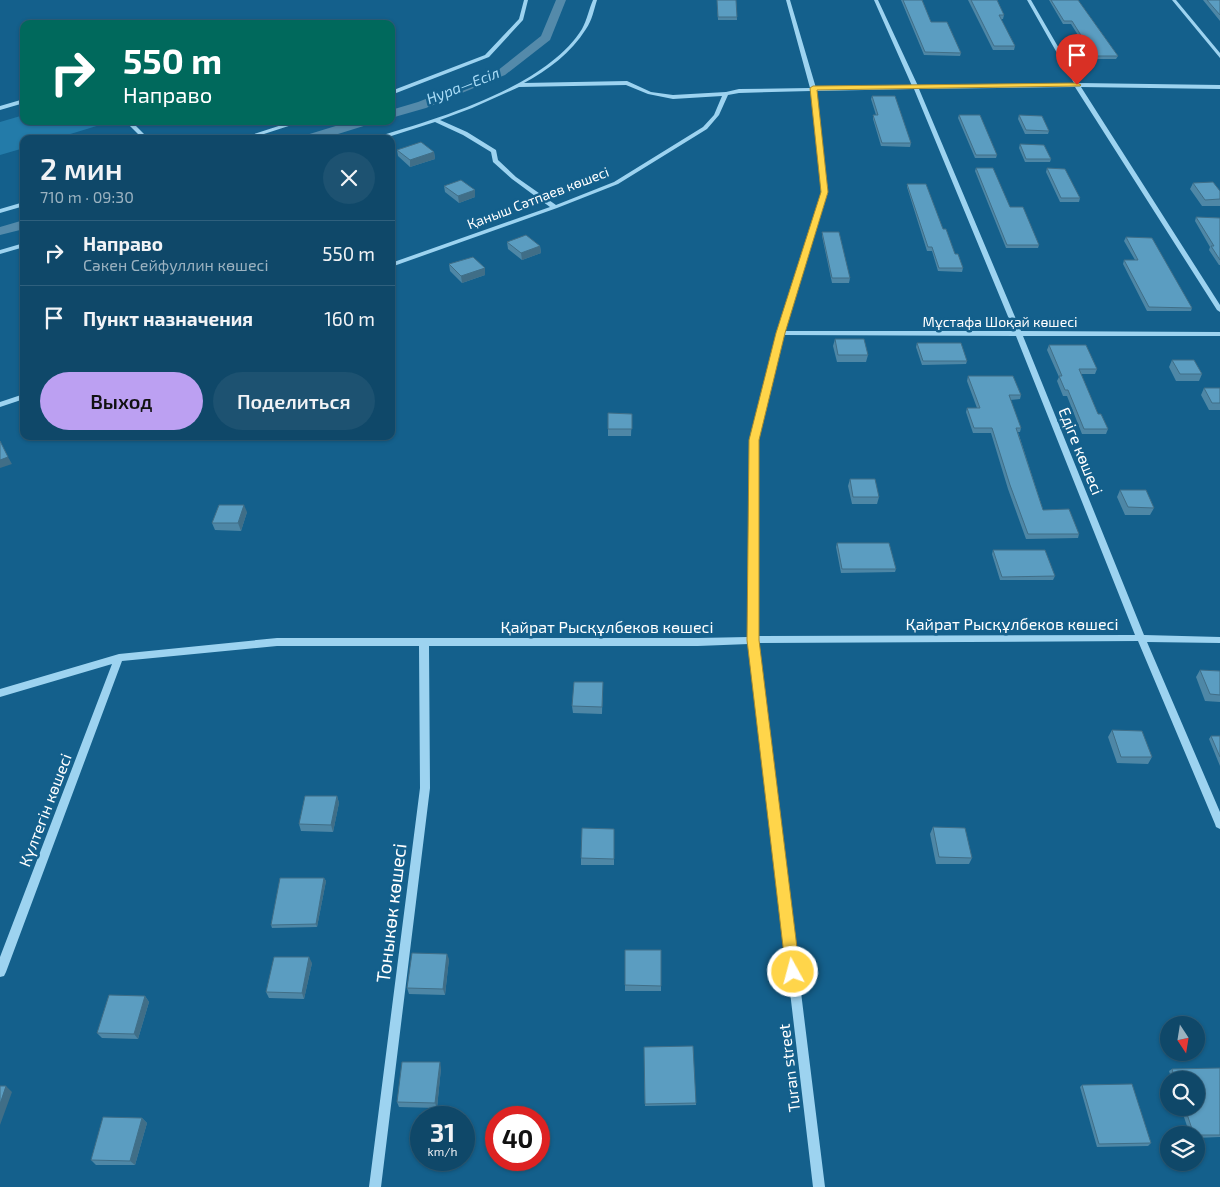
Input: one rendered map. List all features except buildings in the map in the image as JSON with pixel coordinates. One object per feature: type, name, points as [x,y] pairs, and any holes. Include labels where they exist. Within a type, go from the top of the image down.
[{"type":"street","points":[[395,91],[487,56],[521,19],[526,0]]},
{"type":"street","points":[[387,135],[467,108],[520,85],[557,61],[584,31],[595,0]]},
{"type":"street","name":"Turan street","points":[[788,0],[813,88],[824,192],[780,333],[754,440],[753,640],[819,1187]]},
{"type":"street","name":"Едіге көшесі","points":[[876,0],[917,88],[1220,824]]},
{"type":"street","points":[[1028,0],[1077,85],[1220,310]]},
{"type":"street","points":[[1174,0],[1220,56]]},
{"type":"street","points":[[520,85],[628,83],[650,93],[672,97],[726,94],[759,89],[813,88],[1077,85],[1220,87]]},
{"type":"street","name":"Қаныш Сәтпаев көшесі","points":[[395,265],[616,183],[705,128],[716,115],[726,94]]},
{"type":"street","points":[[0,108],[20,102]]},
{"type":"street","points":[[434,120],[458,130],[494,151],[495,161],[514,178],[555,207]]},
{"type":"street","points":[[132,125],[142,135]]},
{"type":"street","points":[[255,135],[288,125]]},
{"type":"street","points":[[0,211],[20,205]]},
{"type":"street","points":[[0,252],[20,246]]},
{"type":"street","name":"Мұстафа Шоқай көшесі","points":[[780,333],[1220,334]]},
{"type":"street","points":[[0,405],[20,398]]},
{"type":"street","name":"Қайрат Рысқұлбеков көшесі","points":[[0,693],[119,658],[277,642],[688,642],[1142,638],[1220,640]]},
{"type":"street","name":"Тоныкөк көшесі","points":[[375,1187],[425,788],[424,643]]},
{"type":"street","name":"Күлтегін көшесі","points":[[0,972],[119,658]]},
{"type":"shaded area","points":[[20,116],[20,125],[100,125],[67,135],[20,135],[20,149],[0,155],[0,122]]},
{"type":"waterway","name":"Нура—Есіл","points":[[395,113],[422,105],[501,73],[546,38],[561,0]]},
{"type":"waterway","name":"Нура—Есіл","points":[[321,135],[353,125]]},
{"type":"waterway","name":"Нура—Есіл","points":[[0,231],[20,225]]},
{"type":"route","points":[[793,972],[753,640],[754,440],[780,333],[824,192],[813,88],[1077,85]]}]
